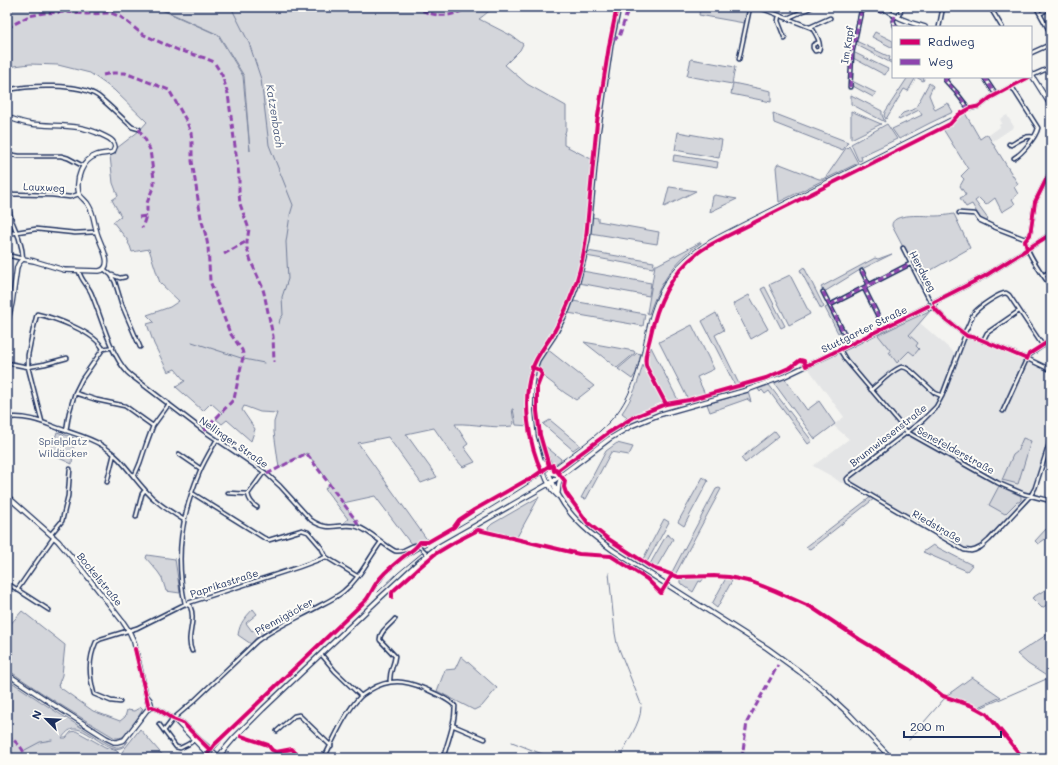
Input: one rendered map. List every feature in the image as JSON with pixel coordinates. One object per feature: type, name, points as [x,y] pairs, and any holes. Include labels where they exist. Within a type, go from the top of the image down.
[{"type":"main road","points":[[550,483],[542,467],[534,437],[531,395],[533,378],[538,360],[554,336],[568,309],[577,285],[584,258],[588,239],[598,133],[610,44],[619,7]]},
{"type":"main road","points":[[883,8],[896,17],[921,26]]},
{"type":"main road","points":[[1032,78],[1051,106]]},
{"type":"main road","points":[[7,117],[30,124],[66,125],[86,129],[103,135],[113,141],[116,147],[113,152],[109,154],[99,154],[93,157],[83,166],[78,178],[79,194],[89,204],[92,211],[96,232],[107,259],[104,269],[99,271],[64,270],[23,259],[17,267],[7,324]]},
{"type":"main road","points":[[934,302],[935,304],[933,308],[928,306],[930,301],[934,302],[978,280],[1051,234]]},
{"type":"main road","name":"Stuttgarter Straße","points":[[216,757],[256,715],[391,587],[428,555],[449,541],[550,483],[609,439],[637,424],[664,413],[767,383],[791,374],[928,306]]},
{"type":"main road","points":[[541,460],[545,464],[553,491],[581,525],[591,534],[604,544],[767,648],[816,684],[891,758]]},
{"type":"main road","points":[[546,468],[552,474],[563,474]]},
{"type":"main road","points":[[558,496],[559,481],[563,474]]},
{"type":"main road","name":"Bockelstraße","points":[[7,496],[54,537],[119,616],[134,642],[147,703],[150,708]]},
{"type":"main road","points":[[7,674],[66,713],[114,742],[120,742],[125,739],[142,715],[150,708],[158,709],[174,719],[216,757]]},
{"type":"main road","points":[[195,738],[205,751],[208,758]]},
{"type":"main road","points":[[205,751],[216,757]]},
{"type":"street","points":[[739,59],[750,7]]},
{"type":"street","points":[[758,7],[810,27],[814,30],[819,42]]},
{"type":"street","points":[[764,10],[769,7]]},
{"type":"street","points":[[787,18],[812,7]]},
{"type":"street","name":"Im Kapf","points":[[850,87],[852,53],[862,7]]},
{"type":"street","points":[[870,7],[881,11],[883,8]]},
{"type":"street","points":[[896,26],[893,21],[902,7]]},
{"type":"street","points":[[939,26],[943,7]]},
{"type":"street","points":[[990,7],[1001,26]]},
{"type":"street","points":[[1036,7],[1051,34]]},
{"type":"street","points":[[1040,14],[1051,7]]},
{"type":"street","points":[[780,15],[778,21],[785,39]]},
{"type":"street","points":[[810,27],[830,18]]},
{"type":"street","points":[[1032,53],[1051,44]]},
{"type":"street","points":[[1032,76],[1051,67]]},
{"type":"street","points":[[946,78],[945,80],[969,109],[979,106],[1028,78]]},
{"type":"street","points":[[985,78],[996,95]]},
{"type":"street","points":[[7,90],[41,86],[81,89],[98,96],[132,127],[138,129]]},
{"type":"street","points":[[1012,87],[1038,127],[1038,130],[1032,140],[1018,156],[1014,158]]},
{"type":"street","points":[[1009,144],[1011,145],[1025,137],[1034,137]]},
{"type":"street","points":[[7,154],[19,156],[61,156],[83,166]]},
{"type":"street","points":[[1025,239],[1030,235],[1035,202],[1051,170]]},
{"type":"street","points":[[7,194],[9,210],[17,232],[23,259],[7,255]]},
{"type":"street","name":"Lauxweg","points":[[7,194],[70,197],[79,194]]},
{"type":"street","points":[[959,213],[975,214],[979,220],[1025,239]]},
{"type":"street","points":[[7,232],[14,233],[36,229],[75,233],[96,232]]},
{"type":"street","points":[[1025,239],[1027,249],[1051,287]]},
{"type":"street","name":"Herdweg","points":[[903,248],[930,301]]},
{"type":"street","points":[[830,305],[910,264]]},
{"type":"street","points":[[104,269],[120,278],[125,277]]},
{"type":"street","name":"Nellinger Straße","points":[[79,270],[81,278],[92,294],[103,325],[121,363],[127,372],[136,380],[216,440],[264,472],[280,486],[311,520],[317,524],[323,527],[358,527],[397,551],[418,546],[428,555]]},
{"type":"street","points":[[1044,275],[1051,270]]},
{"type":"street","points":[[862,271],[869,285]]},
{"type":"street","points":[[111,274],[117,287],[122,305],[140,347]]},
{"type":"street","points":[[864,288],[879,318]]},
{"type":"street","points":[[823,292],[850,345]]},
{"type":"street","points":[[964,332],[975,312],[1004,292],[1008,294],[1043,346]]},
{"type":"street","points":[[933,308],[945,320],[964,332],[967,336],[971,336],[1051,370]]},
{"type":"street","points":[[983,341],[987,333],[1019,311]]},
{"type":"street","points":[[42,422],[28,367],[28,355],[37,314],[69,324],[91,335],[101,344],[103,349]]},
{"type":"street","name":"Brunnwiesenstraße","points":[[847,480],[907,432],[938,404],[967,336]]},
{"type":"street","points":[[1003,411],[1030,354],[1051,340]]},
{"type":"street","points":[[66,431],[69,413],[75,393],[82,380],[103,349],[113,347]]},
{"type":"street","name":"Senefelderstraße","points":[[840,350],[846,360],[907,432],[996,481],[1024,494],[1051,501]]},
{"type":"street","points":[[7,363],[28,367],[67,358]]},
{"type":"street","points":[[871,390],[898,368],[905,367],[911,370],[935,393],[942,396]]},
{"type":"street","points":[[75,393],[97,400],[125,406],[153,426]]},
{"type":"street","points":[[134,477],[153,426],[169,404]]},
{"type":"street","points":[[7,418],[21,418],[42,422],[89,439],[103,446],[114,454],[127,467],[145,490],[156,501],[184,520]]},
{"type":"street","points":[[1031,495],[1035,488],[1051,438]]},
{"type":"street","points":[[192,651],[189,645],[193,614],[190,606],[185,604],[180,544],[184,520],[192,493],[201,469],[216,440]]},
{"type":"street","points":[[107,482],[114,454]]},
{"type":"street","points":[[179,454],[201,469]]},
{"type":"street","points":[[51,534],[62,521],[68,496],[70,469]]},
{"type":"street","points":[[248,494],[264,472]]},
{"type":"street","name":"Riedstraße","points":[[847,480],[852,485],[968,551],[981,547],[989,540],[1031,495]]},
{"type":"street","points":[[136,517],[142,494],[145,490]]},
{"type":"street","points":[[192,493],[269,540],[302,530],[308,532],[321,547],[326,557],[357,576]]},
{"type":"street","points":[[228,493],[248,494]]},
{"type":"street","points":[[248,494],[251,501],[257,507]]},
{"type":"street","points":[[17,590],[54,537]]},
{"type":"street","name":"Pfennigäcker","points":[[174,719],[268,632],[337,596],[352,584],[381,542]]},
{"type":"street","name":"Paprikastraße","points":[[120,702],[111,701],[94,694],[89,670],[96,642],[101,639],[137,628],[185,604],[326,557]]},
{"type":"street","points":[[7,583],[49,610]]},
{"type":"street","points":[[390,682],[389,675],[395,656],[379,637],[395,619]]},
{"type":"street","points":[[321,654],[361,696]]},
{"type":"street","points":[[324,758],[348,714],[361,696],[376,687],[390,682],[403,682],[426,689],[455,706],[452,725],[443,758]]},
{"type":"street","points":[[277,731],[294,716],[299,715],[331,746]]},
{"type":"street","points":[[164,731],[174,719]]},
{"type":"street","points":[[159,724],[176,747],[180,748],[191,743],[195,738]]},
{"type":"street","points":[[452,725],[485,739]]},
{"type":"shaded area","points":[[1007,115],[1014,127],[993,141],[989,135],[1000,127],[999,125],[1002,123],[1000,119]]},
{"type":"shaded area","points":[[931,310],[920,323],[958,356],[965,338],[968,336],[1051,370],[1051,436],[1034,489],[1014,513],[1013,518],[1010,517],[981,547],[972,551],[959,550],[942,538],[849,483],[841,483],[813,466],[849,439],[834,426],[844,417],[808,368]]},
{"type":"green space","points":[[7,7],[155,7],[218,35],[243,76],[250,151],[244,76],[219,35],[157,7],[496,7],[479,19],[512,36],[523,44],[520,50],[505,65],[527,84],[566,106],[566,130],[564,145],[593,160],[588,218],[583,253],[573,289],[563,315],[550,338],[536,358],[531,370],[528,396],[529,426],[516,425],[513,409],[514,423],[512,426],[498,427],[455,424],[468,444],[464,447],[475,462],[463,467],[454,457],[434,428],[406,434],[437,477],[421,483],[388,437],[358,443],[428,541],[411,544],[375,496],[343,503],[357,523],[345,525],[344,522],[348,519],[325,489],[330,483],[307,453],[279,468],[274,432],[274,422],[277,413],[260,412],[244,406],[242,410],[255,429],[251,441],[227,420],[222,424],[216,419],[222,413],[211,403],[203,411],[176,387],[185,381],[175,369],[168,372],[154,344],[147,324],[154,322],[147,315],[170,307],[179,301],[160,283],[149,249],[132,252],[128,243],[129,242],[113,222],[121,216],[112,200],[118,196],[113,183],[110,156],[114,154],[117,148],[139,131],[147,122],[114,90],[90,73],[58,65],[30,64],[7,67]]},
{"type":"green space","points":[[700,7],[748,7],[744,23],[699,15]]},
{"type":"green space","points":[[875,32],[892,40],[892,47],[872,37]]},
{"type":"green space","points":[[856,41],[890,57],[889,60],[892,62],[892,63],[855,44]]},
{"type":"green space","points":[[853,52],[888,69],[885,75],[853,58]]},
{"type":"green space","points":[[691,59],[735,67],[732,84],[687,76]]},
{"type":"green space","points":[[907,78],[915,78],[908,91],[904,89],[886,119],[884,116],[885,112]]},
{"type":"green space","points":[[852,81],[876,93],[873,97],[851,85]]},
{"type":"green space","points":[[733,83],[771,91],[771,102],[731,94]]},
{"type":"green space","points":[[929,83],[933,86],[929,95],[935,110],[948,103],[953,112],[899,139],[892,129],[922,115],[919,110],[899,120],[898,118],[903,113],[915,109]]},
{"type":"green space","points":[[851,95],[882,111],[885,122],[851,104]]},
{"type":"green space","points":[[851,111],[881,124],[851,139]]},
{"type":"green space","points":[[773,113],[848,142],[843,150],[774,123]]},
{"type":"green space","points":[[965,113],[980,139],[987,134],[1018,184],[1014,187],[1018,194],[1012,199],[1015,204],[1002,212],[995,198],[986,205],[979,198],[975,201],[988,219],[987,220],[989,223],[980,218],[972,204],[966,207],[960,198],[966,195],[960,186],[964,179],[961,176],[968,169],[943,129],[953,124],[957,116]]},
{"type":"green space","points":[[887,124],[897,139],[861,156],[862,160],[859,161],[851,144]]},
{"type":"green space","points":[[678,132],[722,140],[719,158],[675,150]]},
{"type":"green space","points":[[849,146],[858,163],[779,202],[776,167],[778,164],[819,179],[823,179]]},
{"type":"green space","points":[[674,155],[718,162],[717,168],[673,161]]},
{"type":"green space","points":[[670,187],[696,191],[664,207]]},
{"type":"green space","points":[[715,195],[737,199],[710,212],[713,196]]},
{"type":"green space","points":[[954,214],[970,248],[926,273],[920,260],[912,264],[892,226],[893,222],[903,217],[917,215],[937,216]]},
{"type":"green space","points":[[591,217],[598,218],[598,221],[659,232],[657,244],[590,233]]},
{"type":"green space","points":[[701,242],[683,257],[669,274],[653,303],[649,314],[647,313],[655,265]]},
{"type":"green space","points":[[587,251],[654,262],[653,268],[586,256]]},
{"type":"green space","points":[[892,254],[860,270],[824,292],[821,287],[875,258],[878,259]]},
{"type":"green space","points":[[804,267],[824,307],[821,309],[800,270]]},
{"type":"green space","points":[[582,271],[651,283],[649,296],[579,283]]},
{"type":"green space","points":[[790,275],[810,314],[789,325],[769,285]]},
{"type":"green space","points":[[765,287],[785,326],[781,328],[761,289]]},
{"type":"green space","points":[[749,295],[768,329],[751,339],[733,304]]},
{"type":"green space","points":[[573,301],[645,314],[643,326],[568,313]]},
{"type":"green space","points":[[829,306],[841,331],[838,333],[825,308]]},
{"type":"green space","points":[[931,310],[909,335],[918,343],[916,346],[919,349],[914,355],[909,351],[897,363],[889,352],[890,350],[878,335]]},
{"type":"green space","points":[[716,313],[724,330],[715,335],[739,384],[735,385],[702,321]]},
{"type":"green space","points":[[692,325],[714,369],[697,377],[705,394],[688,399],[659,342]]},
{"type":"green space","points":[[584,342],[634,351],[635,353],[617,368]]},
{"type":"green space","points":[[651,347],[678,400],[666,402],[664,400],[646,363]]},
{"type":"green space","points":[[547,349],[594,386],[576,400],[543,376],[544,372],[538,367],[540,360]]},
{"type":"green space","points":[[637,353],[641,354],[636,373],[632,379],[618,369]]},
{"type":"green space","points":[[643,364],[663,403],[623,422],[627,417],[622,413],[635,390]]},
{"type":"green space","points":[[785,379],[807,410],[819,401],[835,424],[815,439],[774,383]]},
{"type":"green space","points":[[769,385],[812,441],[808,444],[769,391],[765,394],[762,390],[760,392],[758,389]]},
{"type":"green space","points":[[748,392],[751,402],[747,399],[710,412],[707,404]]},
{"type":"green space","points":[[550,420],[580,445],[573,450],[543,424]]},
{"type":"green space","points":[[775,431],[779,436],[745,463],[741,458]]},
{"type":"green space","name":"Spielplatz Wildäcker","points":[[57,432],[74,438],[72,464],[50,454]]},
{"type":"green space","points":[[1023,438],[1031,441],[1018,484],[1002,480],[1013,455],[1017,452]]},
{"type":"green space","points":[[617,443],[633,447],[629,455],[611,452],[586,499],[581,498],[606,451]]},
{"type":"green space","points":[[544,445],[561,460],[554,465],[552,464]]},
{"type":"green space","points":[[703,477],[708,481],[684,526],[678,522]]},
{"type":"green space","points":[[999,486],[1021,496],[1021,500],[1005,514],[989,505]]},
{"type":"green space","points":[[716,489],[721,489],[675,575],[672,572]]},
{"type":"green space","points":[[872,496],[875,498],[810,549],[806,547]]},
{"type":"green space","points":[[539,497],[517,537],[489,531],[488,528],[492,524]]},
{"type":"green space","points":[[664,519],[669,522],[647,562],[643,559]]},
{"type":"green space","points":[[1046,529],[1051,530],[1051,535],[1038,544],[1035,541]]},
{"type":"green space","points":[[667,534],[673,539],[656,568],[650,564]]},
{"type":"green space","points":[[933,545],[972,565],[967,571],[923,552]]},
{"type":"green space","points":[[147,555],[175,559],[180,593],[166,591],[162,578],[146,558]]},
{"type":"green space","points":[[681,578],[704,578],[701,582],[699,581],[693,592],[680,583]]},
{"type":"green space","points":[[726,578],[733,579],[717,608],[712,604]]},
{"type":"green space","points":[[1051,586],[1051,602],[1042,608],[1032,598]]},
{"type":"green space","points":[[253,609],[257,614],[246,623],[252,631],[265,623],[270,629],[255,639],[251,644],[238,635],[242,623]]},
{"type":"green space","points":[[22,611],[65,645],[62,675],[58,686],[93,711],[120,721],[125,717],[127,710],[134,711],[141,707],[143,709],[127,734],[121,738],[115,738],[60,705],[7,669],[7,626],[8,627]]},
{"type":"green space","points":[[1051,632],[1051,675],[1048,677],[1028,664],[1017,654]]},
{"type":"green space","points":[[461,656],[497,688],[482,706],[474,710],[437,691],[445,670],[455,669]]},
{"type":"green space","points":[[972,677],[1001,697],[979,707],[946,696]]},
{"type":"green space","points":[[7,679],[108,744],[119,747],[128,741],[123,747],[117,749],[102,743],[87,733],[72,729],[62,738],[66,738],[71,732],[76,731],[105,747],[117,751],[118,753],[114,758],[7,758]]},
{"type":"green space","points":[[140,729],[165,758],[128,758],[122,752]]},
{"type":"waterway","name":"Katzenbach","points":[[231,7],[249,43],[261,79],[269,145],[293,205],[286,242],[288,279],[282,297],[283,315],[279,324]]},
{"type":"waterway","points":[[192,342],[241,358]]},
{"type":"waterway","points":[[244,359],[264,363]]},
{"type":"waterway","points":[[609,573],[617,644],[641,704]]},
{"type":"waterway","points":[[980,708],[1051,677]]},
{"type":"waterway","points":[[924,722],[944,699],[976,709]]},
{"type":"waterway","points":[[621,758],[639,720],[641,707]]},
{"type":"waterway","points":[[909,740],[922,725]]},
{"type":"waterway","points":[[25,750],[40,742],[52,740]]},
{"type":"waterway","points":[[512,742],[552,758]]},
{"type":"waterway","points":[[14,758],[18,755]]},
{"type":"tram line","points":[[207,758],[229,733],[364,605],[387,574],[403,560],[546,472],[599,432],[611,420],[623,404],[633,384],[646,331],[657,297],[664,283],[683,259],[696,249],[726,231],[950,118]]},
{"type":"tram line","points":[[378,592],[422,553]]},
{"type":"marked path","points":[[414,7],[428,13],[441,15],[454,14],[468,7]]},
{"type":"marked path","points":[[612,38],[619,37],[629,7]]},
{"type":"marked path","points":[[850,87],[852,53],[862,7]]},
{"type":"marked path","points":[[870,7],[881,11],[884,9]]},
{"type":"marked path","points":[[7,28],[29,16],[44,13],[111,13],[121,17],[142,34],[178,50],[214,62],[222,75],[228,94],[239,176],[240,204],[249,229],[247,249],[264,293],[273,336],[274,362]]},
{"type":"marked path","points":[[895,16],[893,21],[896,26]]},
{"type":"marked path","points":[[103,75],[125,73],[169,90],[187,122],[191,133],[192,161],[201,218],[208,246],[210,281],[230,333],[242,350],[244,357]]},
{"type":"marked path","points":[[946,78],[945,80],[969,109]]},
{"type":"marked path","points":[[985,78],[996,95]]},
{"type":"marked path","points":[[139,129],[150,150],[154,179],[154,185],[147,203],[146,216]]},
{"type":"marked path","points":[[139,217],[146,216],[142,228]]},
{"type":"marked path","points":[[224,254],[247,241]]},
{"type":"marked path","points":[[830,305],[910,264]]},
{"type":"marked path","points":[[862,271],[869,285]]},
{"type":"marked path","points":[[864,288],[879,318]]},
{"type":"marked path","points":[[823,292],[850,345]]},
{"type":"marked path","points":[[7,302],[12,303]]},
{"type":"marked path","points":[[204,431],[234,399],[243,357]]},
{"type":"marked path","points":[[267,474],[307,454],[357,522],[358,527]]},
{"type":"marked path","points":[[742,758],[747,722],[778,665]]},
{"type":"marked path","points":[[7,735],[21,748],[26,758]]},
{"type":"cycle path","points":[[542,472],[537,461],[530,435],[527,408],[529,382],[536,359],[555,330],[566,308],[575,286],[582,262],[586,238],[597,122],[617,7]]},
{"type":"cycle path","points":[[666,404],[647,368],[646,353],[653,325],[666,290],[680,270],[689,261],[708,246],[950,124],[958,115],[971,108],[980,106],[990,98],[1027,78]]},
{"type":"cycle path","points":[[1027,249],[1025,241],[1030,235],[1035,202],[1051,170]]},
{"type":"cycle path","points":[[934,302],[985,276],[1051,234]]},
{"type":"cycle path","points":[[205,758],[214,745],[366,600],[384,573],[414,549],[420,542],[428,542],[454,527],[459,520],[474,510],[529,480],[549,466],[550,467],[553,465],[554,471],[556,469],[557,471],[608,433],[634,417],[666,404],[689,400],[766,378],[791,367],[800,360],[804,361],[806,366],[928,306]]},
{"type":"cycle path","points":[[933,307],[945,319],[967,336],[977,338],[1027,359],[1029,354],[1051,340]]},
{"type":"cycle path","points":[[532,367],[539,370],[542,374],[537,387],[537,411],[540,435],[549,466]]},
{"type":"cycle path","points":[[557,471],[565,481],[564,487],[566,493],[588,523],[607,538],[653,568],[678,577],[729,577],[752,582],[811,607],[859,639],[910,670],[943,696],[970,705],[987,714],[1024,758]]},
{"type":"cycle path","points":[[392,597],[393,591],[435,554],[478,530],[579,554],[611,556],[647,579],[661,593],[672,575]]},
{"type":"cycle path","points":[[135,649],[149,708]]},
{"type":"cycle path","points":[[152,707],[183,723],[210,750]]},
{"type":"cycle path","points":[[241,736],[268,745],[276,752],[292,749],[300,758]]}]
